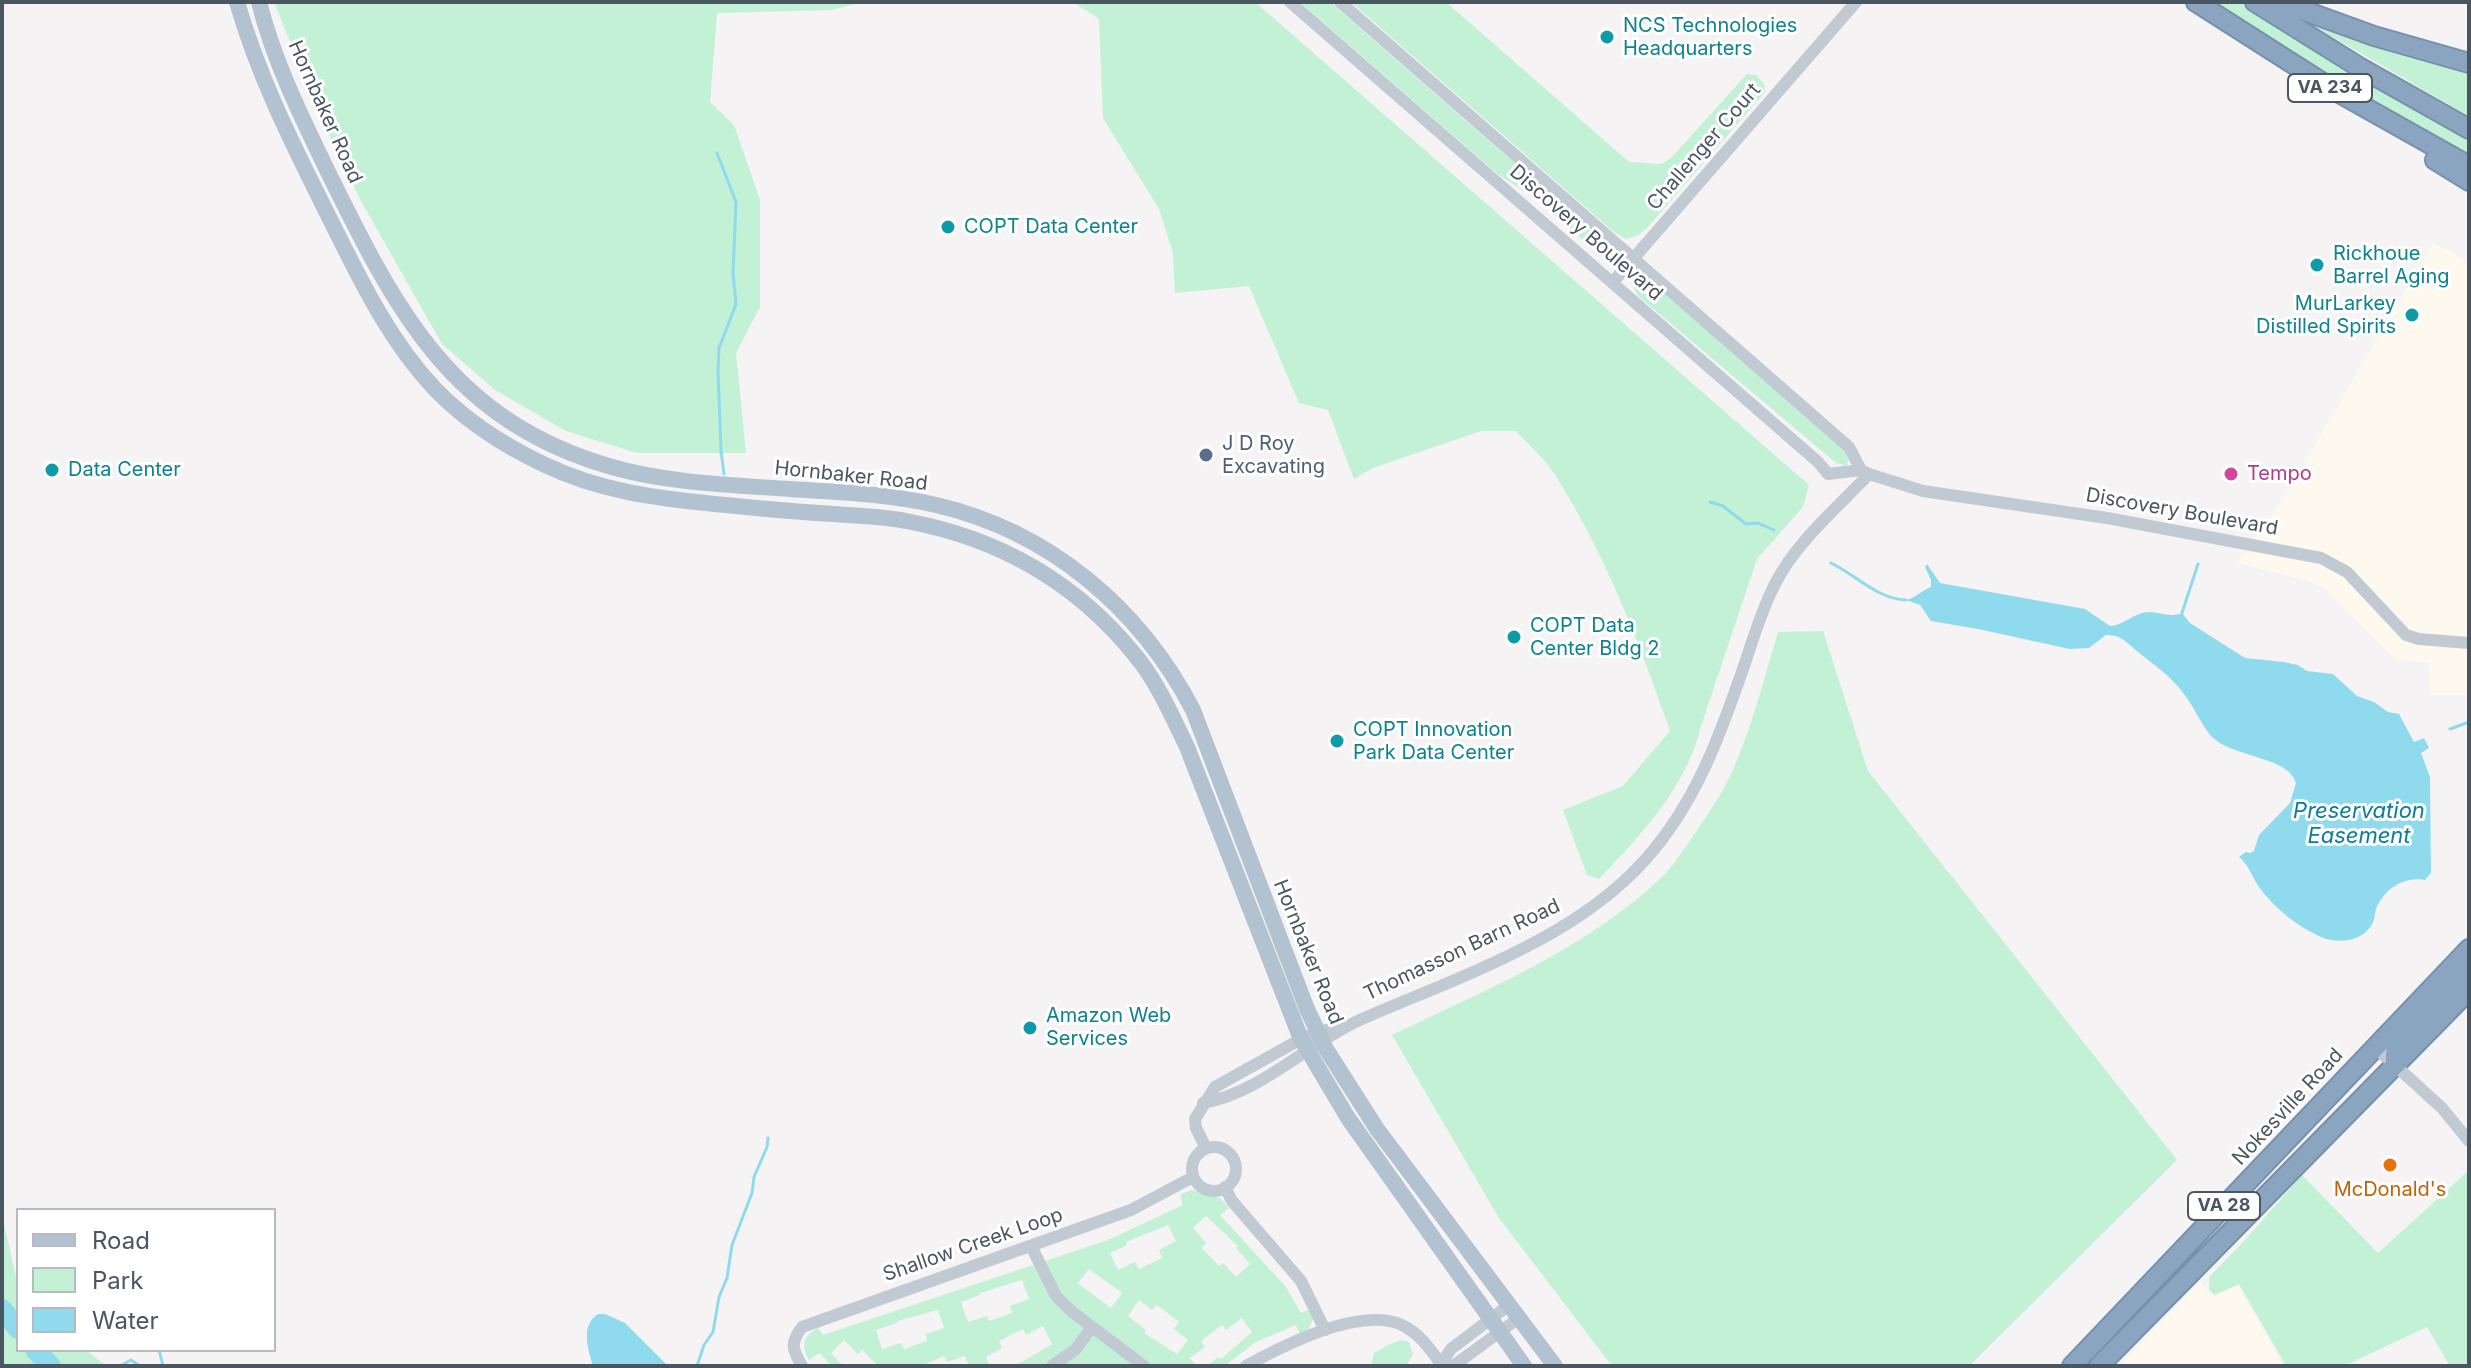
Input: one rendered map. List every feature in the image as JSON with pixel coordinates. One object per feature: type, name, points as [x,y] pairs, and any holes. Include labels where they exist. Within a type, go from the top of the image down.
[{"type":"highway","name":"VA 234","points":[[2196,2],[2334,90],[2469,166]]},
{"type":"highway","name":"VA 234","points":[[2255,2],[2359,67],[2469,129]]},
{"type":"highway","points":[[2280,2],[2374,36],[2469,63]]},
{"type":"highway","points":[[2334,90],[2469,181]]},
{"type":"highway","name":"Nokesville Road","points":[[2072,1366],[2469,949]]},
{"type":"highway","points":[[2395,1065],[2395,1054],[2401,1039],[2469,970]]},
{"type":"highway","name":"VA 28","points":[[2099,1366],[2466,994]]},
{"type":"main road","name":"Hornbaker Road","points":[[237,2],[271,99],[339,238],[389,331],[411,361],[448,401],[503,442],[543,464],[599,486],[631,494],[906,521],[974,539],[1029,563],[1099,615],[1137,657],[1167,705],[1187,747],[1304,1046],[1348,1118],[1524,1366]]},
{"type":"main road","name":"Hornbaker Road","points":[[259,2],[286,80],[374,264],[420,337],[469,391],[520,428],[556,446],[612,467],[655,477],[899,498],[967,513],[1040,546],[1074,568],[1098,586],[1138,626],[1177,678],[1193,710],[1320,1037],[1377,1129],[1555,1366]]},
{"type":"main road","points":[[830,514],[833,492]]},
{"type":"street","name":"Discovery Boulevard","points":[[1290,2],[1613,282],[1828,474],[1865,472],[1923,491],[2082,514],[2321,558],[2347,572],[2406,635],[2469,643]]},
{"type":"street","name":"Discovery Boulevard","points":[[1340,2],[1849,447],[1865,472]]},
{"type":"street","name":"Challenger Court","points":[[1613,282],[1856,2]]},
{"type":"street","name":"Thomasson Barn Road","points":[[1304,1046],[1487,964],[1568,923],[1620,884],[1645,860],[1683,809],[1720,736],[1767,600],[1782,571],[1793,554],[1865,472]]},
{"type":"street","points":[[1206,1148],[1195,1119],[1215,1087],[1304,1046]]},
{"type":"street","points":[[2375,1047],[2442,1108],[2469,1141]]},
{"type":"street","points":[[1206,1148],[1226,1150],[1234,1160],[1235,1174],[1225,1187],[1209,1190],[1193,1177],[1195,1157],[1206,1148]]},
{"type":"street","name":"Shallow Creek Loop","points":[[802,1366],[793,1347],[794,1338],[802,1327],[1131,1210],[1193,1177]]},
{"type":"street","points":[[1225,1187],[1232,1201],[1301,1281],[1325,1330]]},
{"type":"street","points":[[1031,1246],[1056,1296],[1144,1366]]},
{"type":"street","points":[[1246,1366],[1325,1330],[1375,1318],[1402,1325],[1416,1333],[1441,1364],[1451,1349],[1494,1327],[1514,1312]]},
{"type":"street","points":[[1052,1366],[1075,1350],[1092,1327]]},
{"type":"shaded area","points":[[2433,243],[2469,262],[2469,695],[2430,695],[2429,663],[2396,659],[2326,590],[2309,581],[2237,563],[2281,502]]},
{"type":"shaded area","points":[[2200,1282],[2213,1297],[2238,1285],[2283,1366],[2119,1366]]},
{"type":"green space","points":[[274,2],[862,2],[832,10],[717,13],[710,102],[734,125],[760,200],[760,307],[736,353],[746,453],[637,453],[566,431],[495,390],[442,344],[361,201],[322,120]]},
{"type":"green space","points":[[1073,2],[1255,2],[1809,485],[1803,507],[1757,559],[1685,769],[1646,827],[1599,879],[1587,875],[1563,810],[1623,786],[1670,731],[1619,598],[1572,502],[1549,466],[1516,431],[1481,431],[1373,468],[1354,479],[1328,410],[1299,403],[1249,286],[1175,293],[1173,253],[1159,209],[1103,118],[1099,19]]},
{"type":"green space","points":[[1300,2],[1330,2],[1615,251],[1617,261],[1613,263],[1604,258],[1536,199],[1499,175]]},
{"type":"green space","points":[[1351,2],[1446,2],[1629,162],[1661,164],[1670,159],[1747,74],[1756,75],[1764,84],[1765,92],[1647,228],[1626,239],[1614,232]]},
{"type":"green space","points":[[2214,2],[2240,2],[2383,89],[2469,136],[2469,156],[2350,90]]},
{"type":"green space","points":[[2321,26],[2469,72],[2469,116],[2319,29]]},
{"type":"green space","points":[[1639,275],[1653,281],[1844,449],[1847,466],[1836,463],[1638,296],[1630,280]]},
{"type":"green space","points":[[1823,631],[1868,771],[2177,1160],[1969,1366],[1612,1366],[1499,1218],[1392,1035],[1500,984],[1570,946],[1635,901],[1665,874],[1711,809],[1732,772],[1752,720],[1778,632]]},
{"type":"green space","points":[[2467,1172],[2469,1366],[2450,1366],[2427,1327],[2344,1366],[2286,1366],[2239,1284],[2215,1295],[2209,1290],[2209,1277],[2302,1175],[2378,1253]]},
{"type":"green space","points":[[1191,1190],[1220,1198],[1229,1208],[1220,1215],[1286,1287],[1301,1313],[1309,1310],[1313,1319],[1308,1330],[1300,1334],[1296,1325],[1256,1342],[1224,1366],[1207,1366],[1218,1357],[1221,1359],[1252,1332],[1242,1318],[1226,1330],[1222,1325],[1201,1341],[1205,1347],[1190,1358],[1196,1366],[1015,1366],[1052,1344],[1043,1326],[1026,1335],[1023,1329],[999,1341],[1002,1348],[986,1357],[990,1366],[969,1366],[965,1356],[947,1362],[944,1356],[921,1366],[878,1366],[862,1350],[858,1354],[844,1340],[831,1353],[843,1366],[832,1366],[819,1353],[809,1360],[806,1355],[806,1338],[818,1328],[823,1335],[1108,1240],[1183,1205],[1180,1195]],"holes":[[[1206,1216],[1238,1246],[1236,1248],[1250,1264],[1236,1277],[1223,1263],[1219,1266],[1202,1248],[1206,1243],[1193,1228]],[[1168,1225],[1176,1241],[1159,1250],[1162,1258],[1139,1269],[1135,1262],[1118,1270],[1110,1253],[1127,1245],[1126,1242]],[[1089,1269],[1122,1293],[1111,1308],[1078,1283]],[[1022,1280],[1029,1299],[1010,1306],[1012,1313],[989,1321],[987,1316],[968,1322],[961,1302]],[[1139,1300],[1152,1310],[1157,1305],[1179,1322],[1174,1329],[1188,1340],[1177,1354],[1144,1333],[1146,1330],[1128,1316]],[[938,1310],[944,1328],[926,1334],[927,1341],[904,1349],[901,1343],[882,1349],[876,1330]]]},
{"type":"green space","points":[[2,1215],[16,1277],[16,1352],[88,1352],[106,1366],[2,1366]]},
{"type":"green space","points":[[1402,1340],[1409,1342],[1413,1354],[1406,1366],[1371,1366],[1374,1353]]},
{"type":"water","name":"Preservation Easement","points":[[1927,564],[1940,583],[2085,609],[2110,626],[2143,613],[2182,613],[2190,623],[2245,658],[2284,662],[2307,671],[2333,674],[2357,696],[2374,702],[2388,712],[2399,714],[2414,742],[2424,738],[2429,748],[2421,753],[2430,777],[2431,873],[2425,880],[2402,882],[2389,890],[2376,909],[2371,926],[2355,938],[2341,941],[2328,939],[2303,928],[2272,903],[2239,857],[2254,851],[2259,835],[2290,803],[2296,783],[2291,774],[2283,767],[2232,749],[2211,736],[2174,682],[2120,638],[2106,635],[2089,648],[2070,649],[1931,621],[1920,605],[1906,600],[1931,587],[1925,567]]},
{"type":"water","points":[[598,1314],[625,1323],[668,1366],[593,1366],[587,1331]]},
{"type":"waterway","points":[[717,153],[736,202],[733,273],[736,304],[719,348],[718,370],[724,474]]},
{"type":"waterway","points":[[1710,502],[1723,506],[1746,524],[1758,523],[1774,530]]},
{"type":"waterway","points":[[1831,563],[1876,591],[1906,600]]},
{"type":"waterway","points":[[2182,613],[2198,564]]},
{"type":"waterway","points":[[2450,729],[2469,722]]},
{"type":"waterway","points":[[697,1366],[704,1345],[713,1332],[732,1245],[768,1138]]},
{"type":"waterway","points":[[2,1309],[16,1326]]},
{"type":"waterway","points":[[37,1352],[51,1366]]},
{"type":"waterway","points":[[160,1352],[163,1366]]},
{"type":"waterway","points":[[120,1366],[131,1360],[140,1366]]},
{"type":"place","name":"NCS Technologies Headquarters","points":[[1607,37]]},
{"type":"place","name":"COPT Data Center","points":[[948,227]]},
{"type":"place","name":"Rickhoue Barrel Aging","points":[[2317,265]]},
{"type":"place","name":"MurLarkey Distilled Spirits","points":[[2412,315]]},
{"type":"place","name":"J D Roy Excavating","points":[[1206,455]]},
{"type":"place","name":"Data Center","points":[[52,470]]},
{"type":"place","name":"Tempo","points":[[2231,474]]},
{"type":"place","name":"COPT Data Center Bldg 2","points":[[1514,637]]},
{"type":"place","name":"COPT Innovation Park Data Center","points":[[1337,741]]},
{"type":"place","name":"Amazon Web Services","points":[[1030,1028]]},
{"type":"place","name":"McDonald's","points":[[2390,1165]]}]
